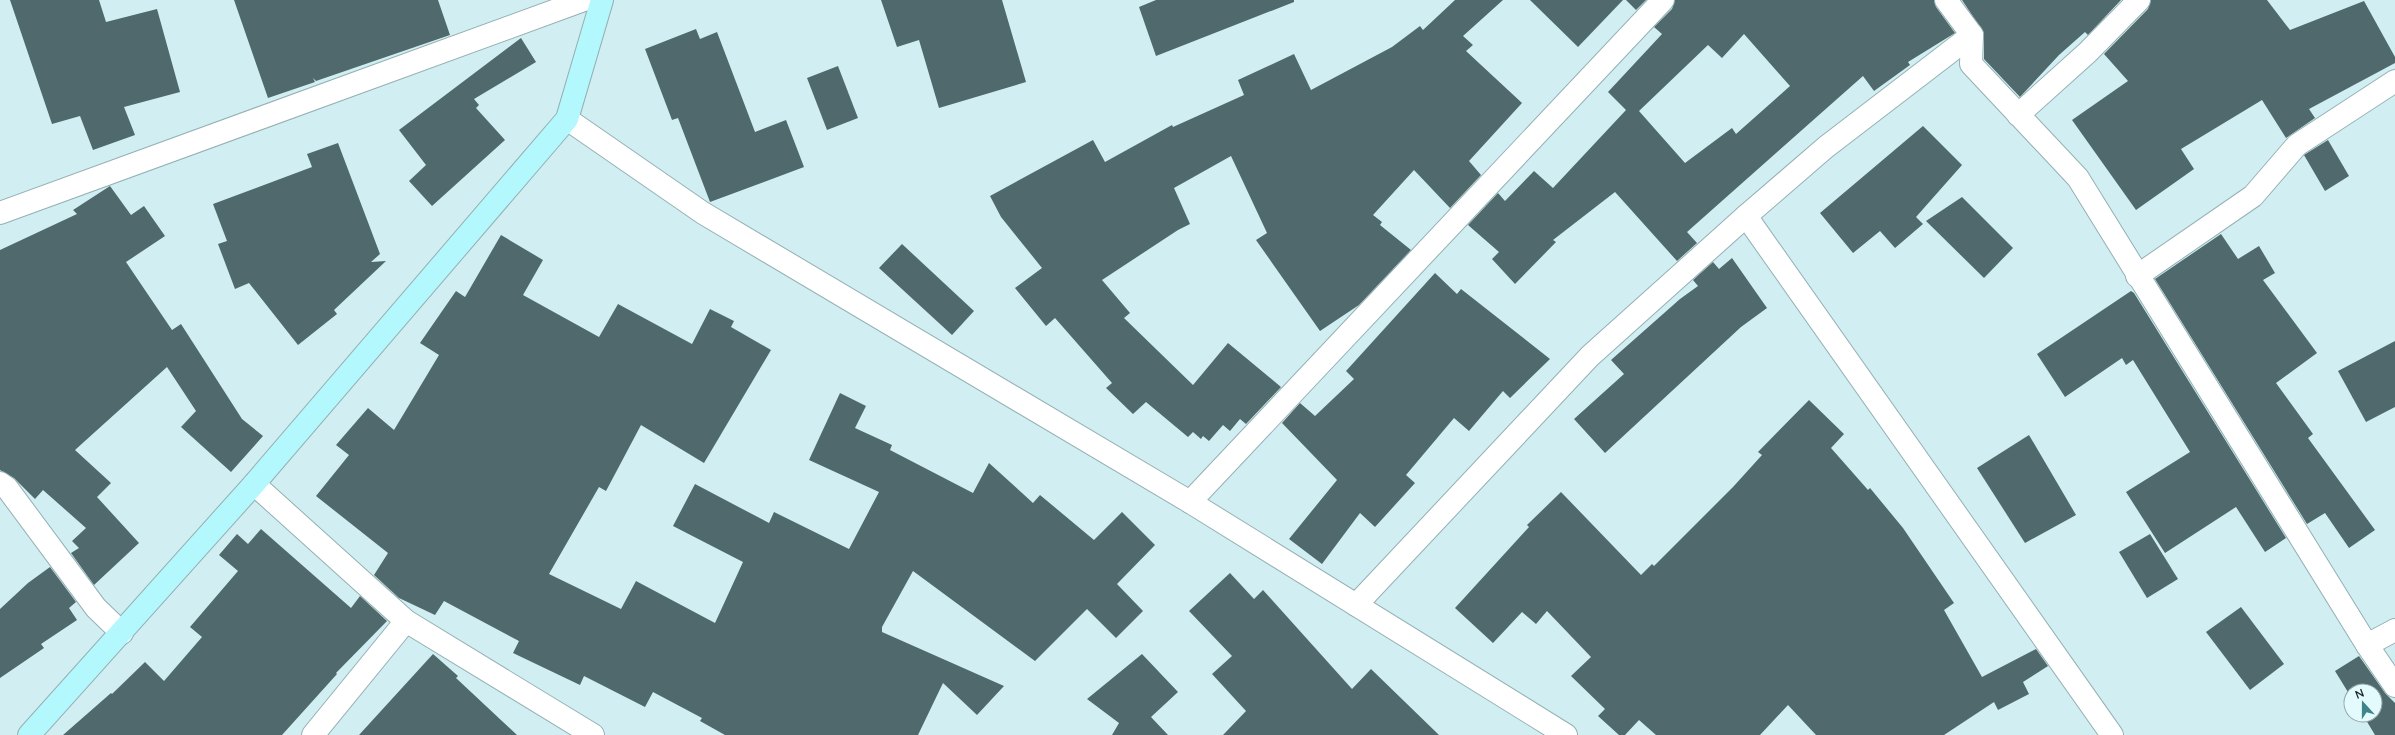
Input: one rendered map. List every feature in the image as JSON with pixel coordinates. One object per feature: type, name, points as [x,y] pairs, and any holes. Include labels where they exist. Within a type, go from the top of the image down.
[{"type":"street","points":[[0,213],[584,0]]},
{"type":"street","points":[[29,735],[254,484],[567,119],[602,0]]},
{"type":"street","points":[[1190,502],[1663,0]]},
{"type":"street","points":[[1946,0],[1972,35],[1971,64],[2018,116],[2078,178],[2137,276],[2367,645],[2395,686]]},
{"type":"street","points":[[2018,116],[2088,52],[2139,0]]},
{"type":"street","points":[[1356,605],[1590,356],[1746,216],[1826,147],[1972,35]]},
{"type":"street","points":[[2137,276],[2253,196],[2297,145],[2395,81]]},
{"type":"street","points":[[567,119],[703,214],[1190,502],[1566,735]]},
{"type":"street","points":[[1746,216],[2112,735]]},
{"type":"street","points":[[0,483],[7,488],[96,608],[122,633]]},
{"type":"street","points":[[254,484],[406,621],[593,735]]},
{"type":"street","points":[[313,735],[406,621]]},
{"type":"street","points":[[2367,645],[2395,630]]},
{"type":"building","points":[[10,0],[99,0],[106,22],[157,9],[180,92],[124,107],[135,135],[93,150],[80,116],[52,124]]},
{"type":"building","points":[[234,0],[438,0],[450,35],[316,81],[313,78],[315,82],[268,98]]},
{"type":"building","points":[[881,0],[1002,0],[1026,82],[939,108],[919,40],[897,47]]},
{"type":"building","points":[[1156,0],[1294,0],[1294,2],[1156,56],[1139,7]]},
{"type":"building","points":[[1455,0],[1503,0],[1463,36],[1473,45],[1466,51],[1522,103],[1469,161],[1481,175],[1450,208],[1414,170],[1373,215],[1382,222],[1380,225],[1411,250],[1359,305],[1320,331],[1256,240],[1267,233],[1231,156],[1174,188],[1190,224],[1178,230],[1102,280],[1130,313],[1124,318],[1193,385],[1228,343],[1281,387],[1246,424],[1240,419],[1230,431],[1223,425],[1209,441],[1203,436],[1201,439],[1193,432],[1188,437],[1146,402],[1133,414],[1106,388],[1112,383],[1055,318],[1046,326],[1015,288],[1042,268],[1001,217],[990,196],[1093,140],[1105,162],[1172,125],[1173,127],[1244,95],[1238,80],[1294,54],[1311,90],[1392,47],[1420,26],[1423,30]]},
{"type":"building","points":[[1530,0],[1623,0],[1578,47]]},
{"type":"building","points":[[1626,0],[1646,0],[1636,10]]},
{"type":"building","points":[[1675,0],[1934,0],[1936,7],[1955,33],[1908,62],[1910,65],[1874,91],[1863,76],[1687,232],[1697,243],[1677,261],[1615,192],[1553,240],[1556,242],[1515,284],[1492,259],[1499,252],[1468,225],[1498,193],[1505,201],[1534,171],[1553,188],[1626,110],[1608,92],[1662,34],[1654,27],[1672,9]],"holes":[[[1744,34],[1790,86],[1736,134],[1732,128],[1685,163],[1639,111],[1708,45],[1722,58]]]},
{"type":"building","points":[[1962,0],[2121,0],[2088,35],[2085,32],[2059,55],[2020,97],[1984,59],[1984,33]]},
{"type":"building","points":[[2151,0],[2267,0],[2290,30],[2364,1],[2395,57],[2395,63],[2309,109],[2315,118],[2286,138],[2262,100],[2181,149],[2194,169],[2136,210],[2072,120],[2128,81],[2104,54],[2148,9]]},
{"type":"building","points":[[696,29],[700,39],[717,32],[755,132],[786,120],[804,167],[710,202],[678,118],[672,120],[645,49]]},
{"type":"building","points":[[521,38],[536,62],[474,99],[479,105],[476,108],[505,140],[432,206],[409,181],[426,165],[399,130]]},
{"type":"building","points":[[838,66],[858,118],[827,130],[807,78]]},
{"type":"building","points":[[1923,126],[1962,165],[1916,217],[1923,224],[1895,248],[1880,231],[1853,253],[1820,213]]},
{"type":"building","points":[[2328,140],[2349,176],[2325,191],[2304,155]]},
{"type":"building","points":[[338,143],[380,254],[371,262],[386,261],[334,310],[337,314],[298,345],[249,283],[235,289],[218,244],[227,241],[213,204],[312,167],[307,154]]},
{"type":"building","points":[[110,186],[131,215],[144,206],[165,236],[126,262],[172,330],[181,324],[242,419],[263,436],[231,472],[181,427],[196,411],[167,367],[75,450],[111,483],[97,497],[139,543],[94,585],[71,553],[79,548],[72,541],[86,528],[43,490],[35,499],[14,478],[0,470],[0,250],[77,214],[73,210]]},
{"type":"building","points":[[1962,197],[2013,248],[1984,278],[1926,221]]},
{"type":"building","points":[[2221,234],[2238,259],[2259,246],[2275,273],[2263,280],[2317,353],[2276,383],[2313,434],[2308,438],[2375,530],[2349,548],[2325,513],[2307,524],[2155,279]]},
{"type":"building","points":[[501,235],[543,260],[523,295],[599,337],[618,304],[692,344],[710,309],[734,321],[731,327],[771,350],[704,463],[641,425],[606,491],[599,487],[549,574],[621,609],[636,581],[715,623],[743,562],[673,526],[695,484],[769,523],[774,512],[849,549],[879,492],[809,460],[840,393],[866,406],[855,428],[892,445],[890,450],[973,493],[989,463],[1033,503],[1040,495],[1094,540],[1122,512],[1155,545],[1117,584],[1143,611],[1116,638],[1087,609],[1035,661],[913,571],[882,627],[882,632],[1004,686],[977,715],[943,683],[918,735],[725,735],[700,721],[702,718],[653,692],[645,707],[584,676],[580,685],[513,653],[519,641],[444,601],[435,615],[399,598],[374,575],[388,553],[316,496],[349,455],[336,445],[368,408],[394,430],[439,355],[420,343],[456,291],[465,297]]},
{"type":"building","points":[[902,244],[974,311],[952,335],[879,268]]},
{"type":"building","points":[[1732,258],[1767,308],[1741,327],[1605,453],[1574,419],[1624,374],[1611,360],[1680,299],[1698,286],[1693,280],[1713,262],[1719,269]]},
{"type":"building","points":[[1435,273],[1457,294],[1461,289],[1550,359],[1510,398],[1503,391],[1469,431],[1454,418],[1406,475],[1415,483],[1375,527],[1360,513],[1322,564],[1289,539],[1337,480],[1282,423],[1300,403],[1315,416],[1354,379],[1346,371]]},
{"type":"building","points":[[2131,291],[2134,293],[2286,538],[2265,552],[2236,507],[2165,553],[2126,492],[2190,452],[2133,360],[2126,365],[2122,358],[2065,397],[2037,354]]},
{"type":"building","points":[[2395,341],[2395,407],[2366,422],[2338,371]]},
{"type":"building","points":[[1809,400],[1844,434],[1831,448],[1868,490],[1870,488],[1903,528],[1954,603],[1944,610],[1982,677],[2036,649],[2048,666],[2023,682],[2029,694],[1998,710],[1994,702],[1944,735],[1816,735],[1788,705],[1760,735],[1656,735],[1639,720],[1625,735],[1619,735],[1598,716],[1605,709],[1571,676],[1591,657],[1547,611],[1536,624],[1522,612],[1493,643],[1455,608],[1529,527],[1527,525],[1561,492],[1641,575],[1652,564],[1654,566],[1733,487],[1762,455],[1758,452]]},
{"type":"building","points":[[2029,435],[2076,515],[2025,543],[1977,468]]},
{"type":"building","points":[[261,529],[351,608],[360,596],[387,621],[336,673],[337,674],[282,735],[63,735],[111,693],[112,694],[145,662],[164,681],[202,637],[190,627],[238,571],[219,555],[237,534],[248,544]]},
{"type":"building","points":[[2150,534],[2178,579],[2147,598],[2119,552]]},
{"type":"building","points":[[50,567],[76,602],[69,608],[77,620],[41,644],[44,648],[0,678],[0,609],[28,583]]},
{"type":"building","points":[[1230,573],[1254,599],[1263,590],[1352,689],[1371,669],[1439,735],[1223,735],[1246,711],[1212,674],[1232,656],[1189,611]]},
{"type":"building","points":[[2241,607],[2284,664],[2250,690],[2206,632]]},
{"type":"building","points":[[433,654],[458,676],[456,678],[517,735],[359,735]]},
{"type":"building","points":[[1142,654],[1178,692],[1151,717],[1168,735],[1112,735],[1119,723],[1087,699]]},
{"type":"building","points":[[2359,656],[2378,683],[2343,684],[2335,671]]},
{"type":"building","points":[[2383,690],[2395,703],[2395,735],[2375,735],[2368,723],[2383,723]]}]
